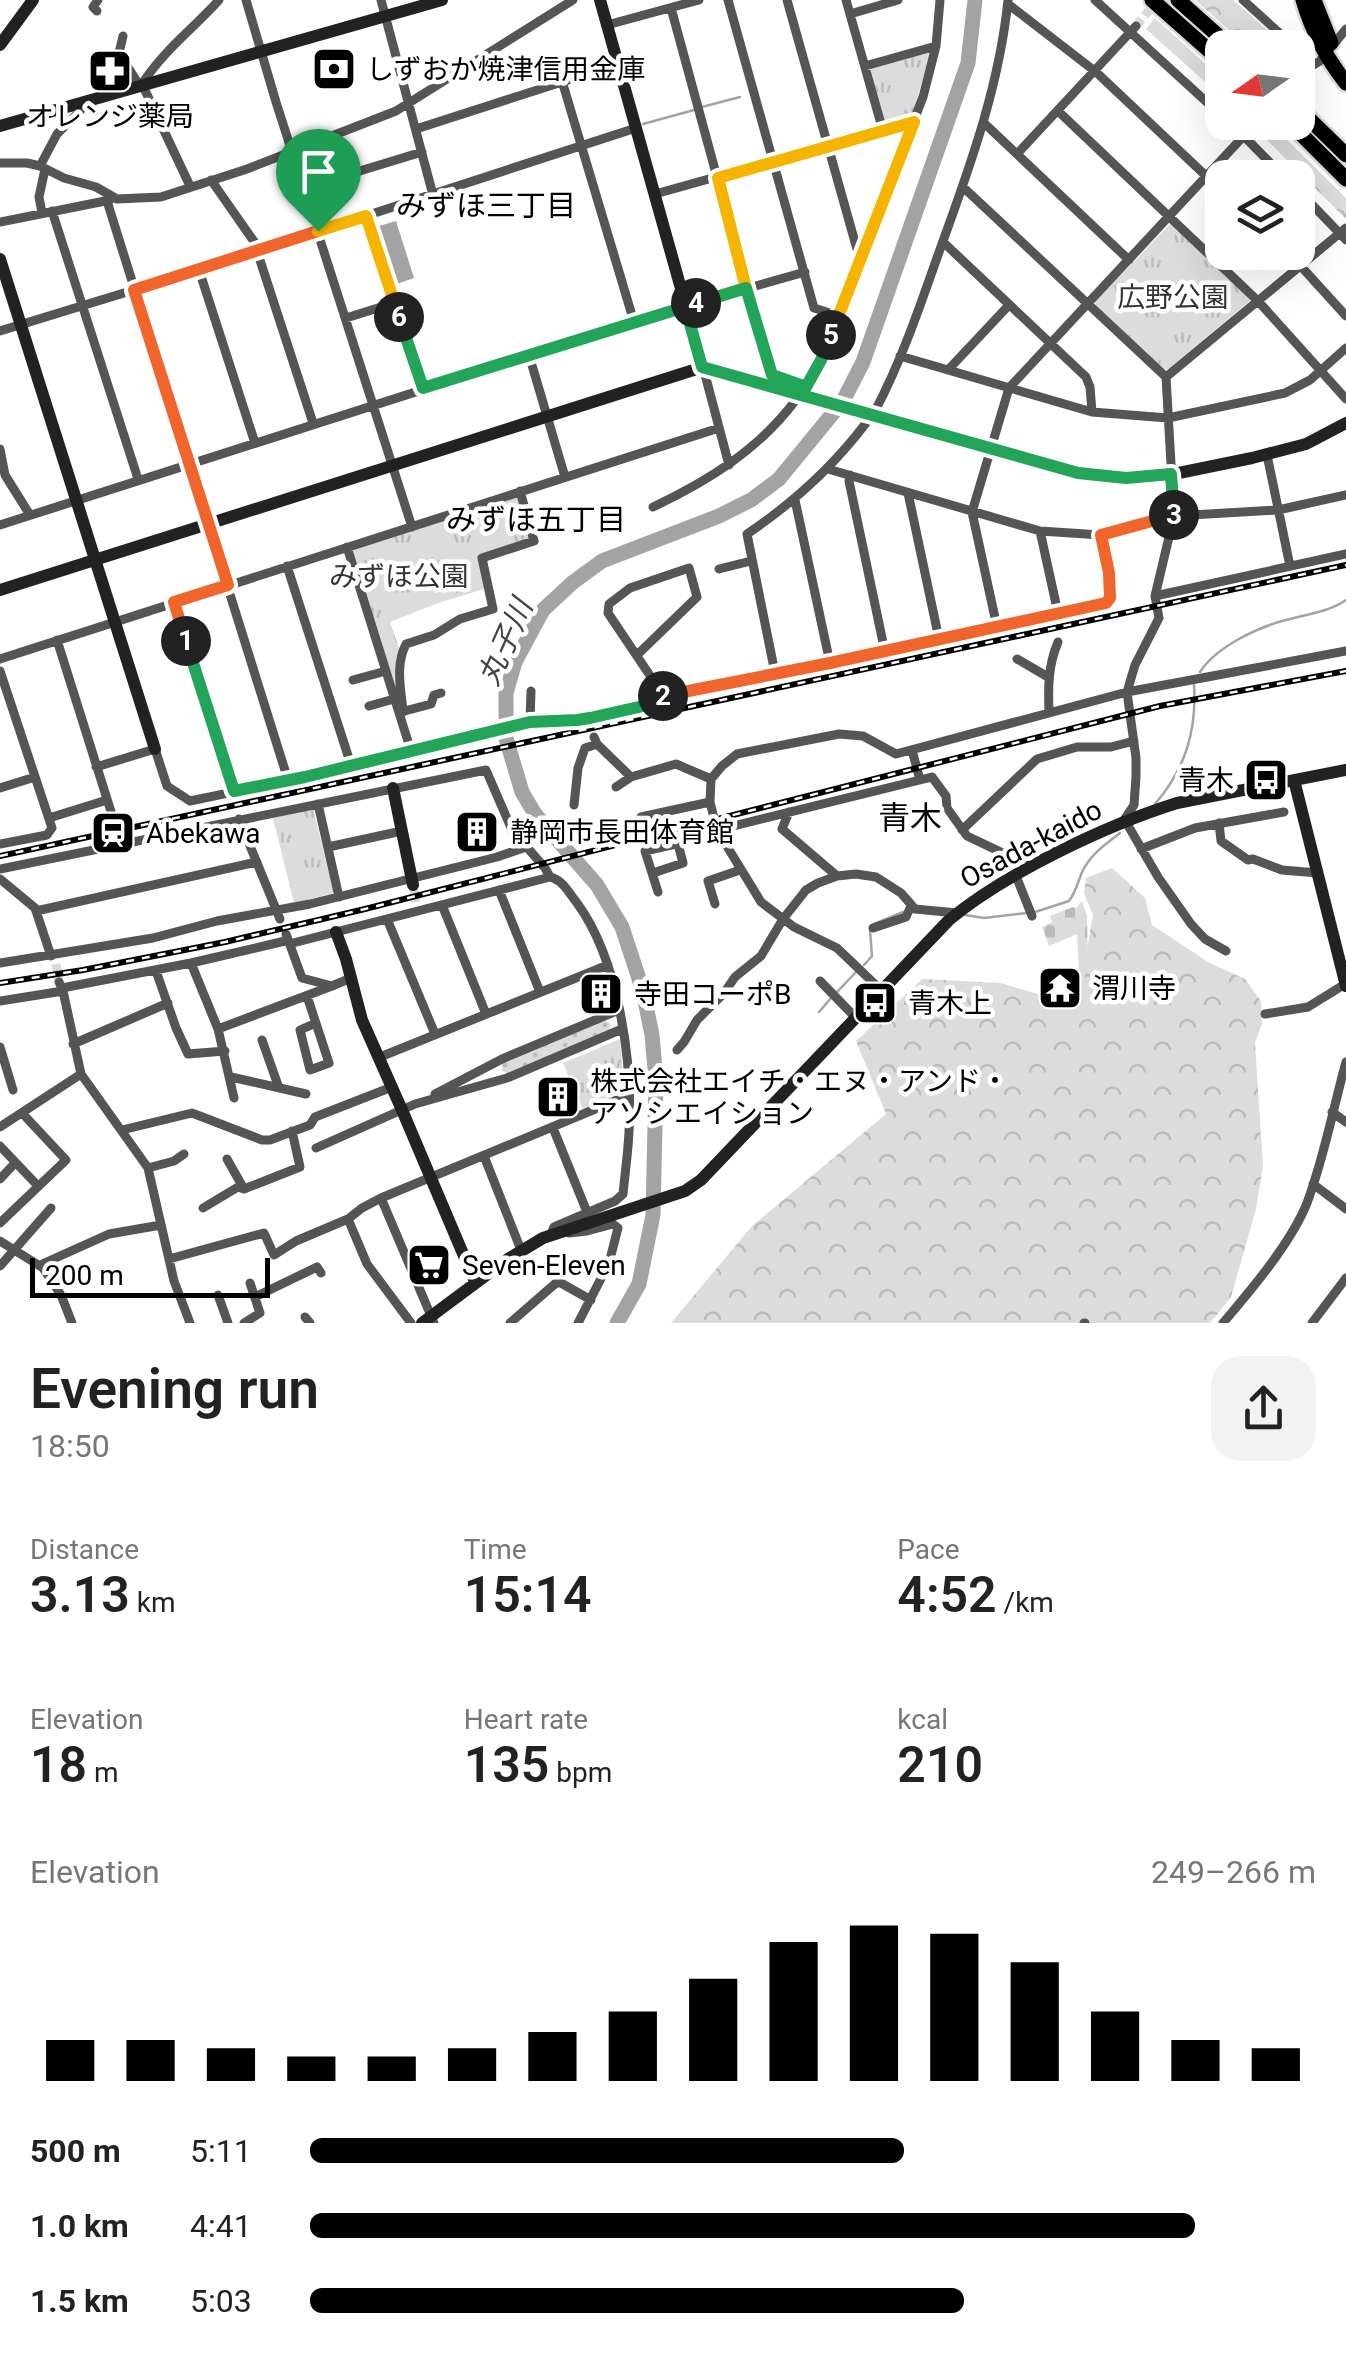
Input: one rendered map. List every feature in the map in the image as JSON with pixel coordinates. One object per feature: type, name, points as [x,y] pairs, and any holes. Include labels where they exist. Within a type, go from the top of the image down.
[{"type":"highway","points":[[1152,0],[1205,47]]},
{"type":"highway","points":[[1178,0],[1212,30]]},
{"type":"highway","points":[[1303,0],[1324,55],[1346,83]]},
{"type":"highway","points":[[1314,0],[1324,55]]},
{"type":"highway","points":[[1324,55],[1346,66]]},
{"type":"highway","points":[[1315,124],[1346,154]]},
{"type":"highway","points":[[1307,140],[1346,179]]},
{"type":"street","points":[[0,44],[30,5],[14,0]]},
{"type":"street","points":[[141,85],[172,45],[219,0]]},
{"type":"street","points":[[246,0],[412,527]]},
{"type":"street","points":[[382,0],[433,195]]},
{"type":"street","points":[[0,126],[442,0]]},
{"type":"street","points":[[0,222],[112,200],[161,197],[356,127],[409,104],[573,0]]},
{"type":"street","points":[[600,0],[729,465]]},
{"type":"street","points":[[607,26],[699,0]]},
{"type":"street","points":[[728,0],[814,308],[839,316]]},
{"type":"street","points":[[787,0],[860,260]]},
{"type":"street","points":[[846,0],[883,130]]},
{"type":"street","points":[[850,14],[898,0]]},
{"type":"street","points":[[809,392],[914,122],[936,46],[940,0]]},
{"type":"street","points":[[1096,0],[1133,28],[1205,99]]},
{"type":"street","points":[[1243,0],[1277,30]]},
{"type":"street","points":[[1008,2],[1096,72],[1205,174]]},
{"type":"street","points":[[876,409],[964,188],[984,123],[1004,38],[1008,2]]},
{"type":"street","points":[[677,5],[746,288],[770,372],[780,379],[862,417],[1105,478],[1143,478],[1267,455],[1306,444],[1346,423]]},
{"type":"street","points":[[1017,154],[1133,28]]},
{"type":"street","points":[[1315,62],[1346,29]]},
{"type":"street","points":[[123,36],[119,52],[141,85],[190,186]]},
{"type":"street","points":[[865,66],[936,46]]},
{"type":"street","points":[[1315,53],[1324,55]]},
{"type":"street","points":[[416,129],[618,64]]},
{"type":"street","points":[[562,81],[634,322]]},
{"type":"street","points":[[87,100],[57,134],[42,167],[39,197],[82,306],[138,479]]},
{"type":"street","points":[[1058,111],[1258,301],[1346,399]]},
{"type":"street","points":[[655,194],[914,122]]},
{"type":"street","points":[[984,123],[1129,260]]},
{"type":"street","points":[[0,331],[636,128]]},
{"type":"street","points":[[1222,160],[1240,140]]},
{"type":"street","points":[[1248,140],[1268,160]]},
{"type":"street","points":[[304,188],[422,152]]},
{"type":"street","points":[[0,163],[42,167],[96,187],[112,200],[134,290],[288,780]]},
{"type":"street","points":[[997,627],[972,512],[1009,388],[1205,178]]},
{"type":"street","points":[[212,180],[258,251],[313,424]]},
{"type":"street","points":[[964,188],[1166,377],[1174,516],[1155,596],[1158,618],[1134,665],[1127,692],[1136,758],[1134,805],[1123,824],[1191,924],[1205,939],[1226,951]]},
{"type":"street","points":[[1315,206],[1344,234],[1315,256]]},
{"type":"street","points":[[366,216],[423,388]]},
{"type":"street","points":[[943,242],[1086,377],[1092,412]]},
{"type":"street","points":[[0,259],[167,786],[190,802],[529,722],[590,720],[656,701],[666,694],[884,652],[1106,603],[1110,598],[1109,573],[1101,535]]},
{"type":"street","points":[[199,270],[255,443]]},
{"type":"street","points":[[1166,377],[1297,270]]},
{"type":"street","points":[[1306,270],[1346,316]]},
{"type":"street","points":[[0,525],[423,388],[805,272]]},
{"type":"street","points":[[346,318],[394,303]]},
{"type":"street","points":[[948,370],[1009,305]]},
{"type":"street","points":[[900,356],[1092,412],[1168,418],[1298,388],[1346,348]]},
{"type":"street","points":[[529,355],[566,476]]},
{"type":"street","points":[[0,590],[702,367],[809,392]]},
{"type":"street","points":[[653,507],[729,465],[763,438],[795,401]]},
{"type":"street","points":[[776,673],[746,534],[795,500],[828,468],[862,417]]},
{"type":"street","points":[[0,659],[719,428]]},
{"type":"street","points":[[0,449],[5,475],[30,515]]},
{"type":"street","points":[[1267,455],[1290,566]]},
{"type":"street","points":[[828,468],[1040,531],[1101,535],[1174,516],[1278,510],[1346,495]]},
{"type":"street","points":[[850,475],[884,652]]},
{"type":"street","points":[[411,751],[401,712],[400,657],[406,644],[493,608],[482,558],[534,541],[520,492]]},
{"type":"street","points":[[908,493],[939,639]]},
{"type":"street","points":[[795,500],[830,663]]},
{"type":"street","points":[[1040,531],[1058,613]]},
{"type":"street","points":[[347,548],[401,712]]},
{"type":"street","points":[[1155,596],[1346,554]]},
{"type":"street","points":[[719,568],[751,561]]},
{"type":"street","points":[[287,566],[351,766]]},
{"type":"street","points":[[637,656],[698,597],[689,568],[630,588],[609,604],[608,613],[637,656],[656,683],[656,701]]},
{"type":"street","points":[[174,602],[234,791]]},
{"type":"street","points":[[57,640],[112,818]]},
{"type":"street","points":[[1049,712],[1050,661],[1058,642]]},
{"type":"street","points":[[882,990],[837,948],[783,919],[761,902],[740,870],[718,832],[710,802],[710,780],[737,754],[839,734],[863,736],[896,754],[1127,692],[1346,651]]},
{"type":"street","points":[[1017,659],[1048,677]]},
{"type":"street","points":[[0,671],[52,828],[47,835],[0,844]]},
{"type":"street","points":[[353,680],[386,671]]},
{"type":"street","points":[[529,722],[531,691]]},
{"type":"street","points":[[401,712],[431,704],[434,695],[441,693]]},
{"type":"street","points":[[369,706],[394,699]]},
{"type":"street","points":[[0,721],[14,716]]},
{"type":"street","points":[[574,806],[578,768],[586,748],[596,740],[631,778]]},
{"type":"street","points":[[962,830],[1037,759],[1078,747],[1134,742]]},
{"type":"street","points":[[96,767],[155,749]]},
{"type":"street","points":[[912,750],[920,780]]},
{"type":"street","points":[[616,786],[676,764],[710,780]]},
{"type":"street","points":[[0,869],[486,770],[512,830],[550,877]]},
{"type":"street","name":"Osada-kaido","points":[[551,1234],[685,1191],[702,1180],[957,913],[1016,876],[1177,802],[1346,770]]},
{"type":"street","points":[[0,788],[36,777]]},
{"type":"street","points":[[658,892],[646,852],[932,777],[966,836],[1032,867]]},
{"type":"street","points":[[1265,1014],[1308,1007],[1346,985],[1294,780]]},
{"type":"street","points":[[393,788],[412,882]]},
{"type":"street","points":[[49,818],[107,800]]},
{"type":"street","points":[[641,817],[710,802]]},
{"type":"street","points":[[318,804],[339,897]]},
{"type":"street","points":[[789,812],[782,829],[838,876]]},
{"type":"street","points":[[1141,850],[1184,831],[1284,812]]},
{"type":"street","points":[[240,819],[278,914]]},
{"type":"street","points":[[1219,823],[1221,841],[1248,860],[1282,870],[1318,873]]},
{"type":"street","points":[[328,848],[402,832]]},
{"type":"street","points":[[653,873],[683,862],[678,844]]},
{"type":"street","points":[[0,963],[54,959],[217,921],[278,914],[412,882],[526,847]]},
{"type":"street","points":[[36,911],[257,862]]},
{"type":"street","points":[[715,904],[708,881],[740,870]]},
{"type":"street","points":[[677,1050],[696,1020],[724,994],[735,977],[761,956],[783,919],[806,890],[818,882],[856,874],[876,877],[915,909],[957,913]]},
{"type":"street","points":[[1016,876],[1031,913]]},
{"type":"street","points":[[0,1002],[336,932],[387,919],[417,906],[442,905],[550,877],[557,879],[589,923],[608,965],[622,1029],[629,1131],[623,1194],[554,1227],[551,1234]]},
{"type":"street","points":[[0,879],[36,911],[54,959]]},
{"type":"street","points":[[499,890],[540,992]]},
{"type":"street","points":[[442,905],[486,1014]]},
{"type":"street","points":[[873,928],[906,916],[911,906]]},
{"type":"street","points":[[387,919],[435,1034]]},
{"type":"street","points":[[336,932],[362,1020],[392,1087],[408,1107],[430,1178],[474,1282]]},
{"type":"street","points":[[288,939],[302,978],[332,986]]},
{"type":"street","points":[[191,964],[218,1029],[234,1098]]},
{"type":"street","points":[[380,1056],[608,965]]},
{"type":"street","points":[[156,971],[188,1054],[225,1052]]},
{"type":"street","points":[[218,1029],[351,978]]},
{"type":"street","points":[[820,981],[856,1017]]},
{"type":"street","points":[[61,987],[81,1074],[148,1168],[184,1322]]},
{"type":"street","points":[[306,996],[316,1023],[330,1063],[310,1070],[300,1030],[316,1023]]},
{"type":"street","points":[[73,1044],[168,1003]]},
{"type":"street","points":[[316,1148],[502,1059],[619,1010]]},
{"type":"street","points":[[408,1107],[507,1078],[622,1029]]},
{"type":"street","points":[[262,1040],[279,1088]]},
{"type":"street","points":[[0,1047],[14,1090]]},
{"type":"street","points":[[1223,1323],[1296,1224],[1313,1184],[1346,1062]]},
{"type":"street","points":[[0,1126],[81,1074]]},
{"type":"street","points":[[230,1077],[306,1094]]},
{"type":"street","points":[[122,1130],[192,1114],[270,1140],[310,1125],[315,1117],[392,1087]]},
{"type":"street","points":[[169,1259],[264,1233],[274,1255],[348,1219],[380,1198],[629,1095]]},
{"type":"street","points":[[1332,1112],[1346,1122]]},
{"type":"street","points":[[0,1222],[66,1160],[22,1113]]},
{"type":"street","points":[[553,1128],[588,1212]]},
{"type":"street","points":[[203,1208],[238,1187],[244,1189],[300,1167],[292,1131]]},
{"type":"street","points":[[1312,1134],[1325,1140]]},
{"type":"street","points":[[0,1146],[38,1186]]},
{"type":"street","points":[[148,1168],[184,1154]]},
{"type":"street","points":[[484,1156],[521,1250]]},
{"type":"street","points":[[227,1160],[244,1189]]},
{"type":"street","points":[[0,1178],[16,1162]]},
{"type":"street","points":[[1313,1184],[1346,1209]]},
{"type":"street","points":[[380,1198],[429,1321],[474,1282],[551,1234],[587,1232],[613,1224],[618,1228],[609,1262],[578,1323]]},
{"type":"street","points":[[0,1266],[51,1208]]},
{"type":"street","points":[[348,1219],[367,1264],[411,1323]]},
{"type":"street","points":[[40,1266],[109,1234],[161,1225]]},
{"type":"street","points":[[0,1241],[40,1266],[61,1295],[72,1323]]},
{"type":"street","points":[[255,1297],[317,1267],[321,1273]]},
{"type":"street","points":[[1312,1323],[1346,1278]]},
{"type":"street","points":[[244,1323],[260,1312],[250,1283]]},
{"type":"street","points":[[510,1323],[556,1283],[591,1300]]},
{"type":"street","points":[[218,1296],[228,1323]]},
{"type":"green space","points":[[1195,0],[1233,0],[1267,30],[1229,30]]},
{"type":"green space","points":[[1155,18],[1205,64],[1205,82],[1146,29]]},
{"type":"green space","points":[[928,51],[911,119],[888,127],[870,70]]},
{"type":"green space","points":[[1267,140],[1287,140],[1307,160],[1287,160]]},
{"type":"green space","points":[[1315,167],[1346,198],[1346,219],[1315,188]]},
{"type":"green space","name":"広野公園","points":[[1170,224],[1205,255],[1205,270],[1221,270],[1251,300],[1168,369],[1096,306],[1096,301]]},
{"type":"green space","name":"みずほ公園","points":[[517,496],[530,540],[478,557],[484,589],[390,622],[399,648],[396,689],[350,552],[352,548]]},
{"type":"green space","points":[[313,809],[334,893],[294,903],[273,818]]},
{"type":"green space","points":[[1112,868],[1145,898],[1152,925],[1208,962],[1245,979],[1261,1001],[1262,1024],[1255,1043],[1263,1166],[1256,1209],[1231,1297],[1210,1323],[671,1323],[752,1226],[886,1114],[856,1041],[922,979],[1001,983],[1077,1006],[1093,915],[1084,893],[1086,878]]},
{"type":"green space","points":[[1082,901],[1087,916],[1088,964],[1084,968],[1087,980],[1078,990],[1069,975],[1079,969],[1077,934],[1049,946],[1042,927],[1052,922],[1050,916],[1076,908]]},
{"type":"green space","points":[[605,1020],[611,1024],[609,1031],[510,1074],[502,1071],[502,1063]]},
{"type":"green space","points":[[620,1039],[625,1095],[584,1112],[563,1063]]},
{"type":"shaded area","points":[[396,221],[414,278],[397,284],[379,226]]},
{"type":"waterway","name":"丸子川","points":[[617,1323],[639,1284],[653,1215],[656,1081],[652,1035],[643,991],[622,927],[597,885],[535,814],[522,792],[506,738],[506,693],[515,662],[543,610],[572,583],[602,561],[751,500],[779,479],[843,401],[863,362],[968,63],[975,0]]},
{"type":"waterway","points":[[702,107],[740,97]]},
{"type":"waterway","points":[[643,124],[694,110]]},
{"type":"waterway","points":[[1200,672],[1216,654],[1251,633],[1346,600]]},
{"type":"waterway","points":[[1155,804],[1187,749],[1194,685]]},
{"type":"waterway","points":[[1035,912],[1069,901],[1090,859],[1120,833]]},
{"type":"waterway","points":[[874,924],[903,912]]},
{"type":"waterway","points":[[965,915],[984,918],[1027,913]]},
{"type":"waterway","points":[[864,965],[872,956],[870,930]]},
{"type":"waterway","points":[[837,992],[856,972]]},
{"type":"waterway","points":[[819,1012],[831,998]]},
{"type":"tunnel","points":[[1136,26],[1157,1]]},
{"type":"tunnel","points":[[591,723],[594,737]]},
{"type":"tunnel","points":[[413,885],[416,902]]},
{"type":"tunnel","points":[[56,964],[59,982]]},
{"type":"railway","points":[[0,856],[1346,565]]},
{"type":"railway","points":[[0,983],[225,942],[1160,706],[1346,671]]},
{"type":"place","name":"しずおか焼津信用金庫","points":[[334,69]]},
{"type":"place","name":"オレンジ薬局","points":[[110,71]]},
{"type":"place","name":"青木","points":[[1266,780]]},
{"type":"place","name":"静岡市長田体育館","points":[[477,832]]},
{"type":"place","name":"Abekawa","points":[[113,833]]},
{"type":"place","name":"渭川寺","points":[[1060,988]]},
{"type":"place","name":"寺田コーポB","points":[[601,994]]},
{"type":"place","name":"青木上","points":[[875,1003]]},
{"type":"place","name":"株式会社エイチ・エヌ・アンド・ アソシエイション","points":[[558,1097]]},
{"type":"place","name":"Seven-Eleven","points":[[429,1265]]},
{"type":"district","name":"みずほ三丁目","points":[[486,205]]},
{"type":"district","name":"みずほ五丁目","points":[[536,519]]},
{"type":"district","name":"青木","points":[[910,818]]},
{"type":"route","points":[[318,231],[134,290],[228,585],[174,602],[234,791],[530,722],[577,720],[652,704],[666,694],[1106,603],[1110,598],[1109,573],[1101,535],[1174,516],[1171,474],[1105,478],[1078,473],[702,367],[685,306],[746,288],[718,178],[914,122],[821,360],[806,387],[770,372],[746,288],[685,306],[423,388],[366,216],[318,231]]}]
